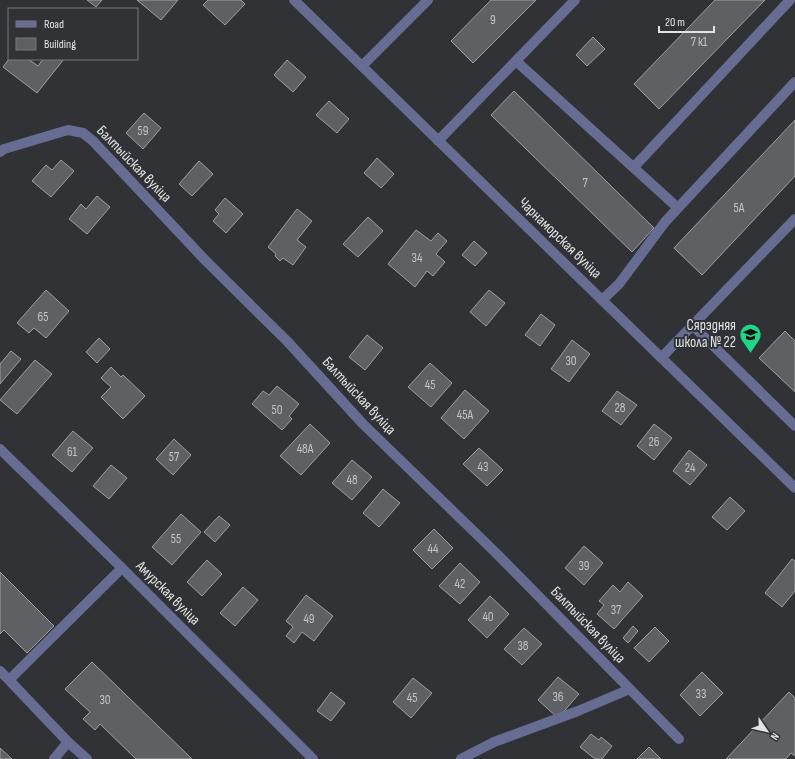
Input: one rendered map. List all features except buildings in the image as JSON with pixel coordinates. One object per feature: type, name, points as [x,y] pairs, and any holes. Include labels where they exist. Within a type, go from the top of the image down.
[{"type":"street","name":"Чарнаморская вуліца","points":[[294,0],[795,488]]},
{"type":"street","points":[[362,66],[428,0]]},
{"type":"street","points":[[438,141],[575,0]]},
{"type":"street","points":[[634,167],[790,0]]},
{"type":"street","points":[[516,61],[678,208]]},
{"type":"street","points":[[602,300],[619,284],[665,222],[795,82]]},
{"type":"street","name":"Балтыйская вуліца","points":[[0,152],[4,149],[68,130],[83,133],[93,141],[206,261],[287,340],[363,424],[495,552],[679,739]]},
{"type":"street","points":[[661,358],[795,219]]},
{"type":"street","points":[[692,325],[795,426]]},
{"type":"street","name":"Амурская вуліца","points":[[0,449],[122,568],[313,759]]},
{"type":"street","points":[[9,680],[122,568]]},
{"type":"street","points":[[0,671],[68,742],[87,759]]},
{"type":"street","points":[[461,759],[494,742],[578,711],[630,689]]},
{"type":"street","points":[[54,759],[68,742]]},
{"type":"place","name":"Сярэдняя школа № 22","points":[[751,354]]}]
